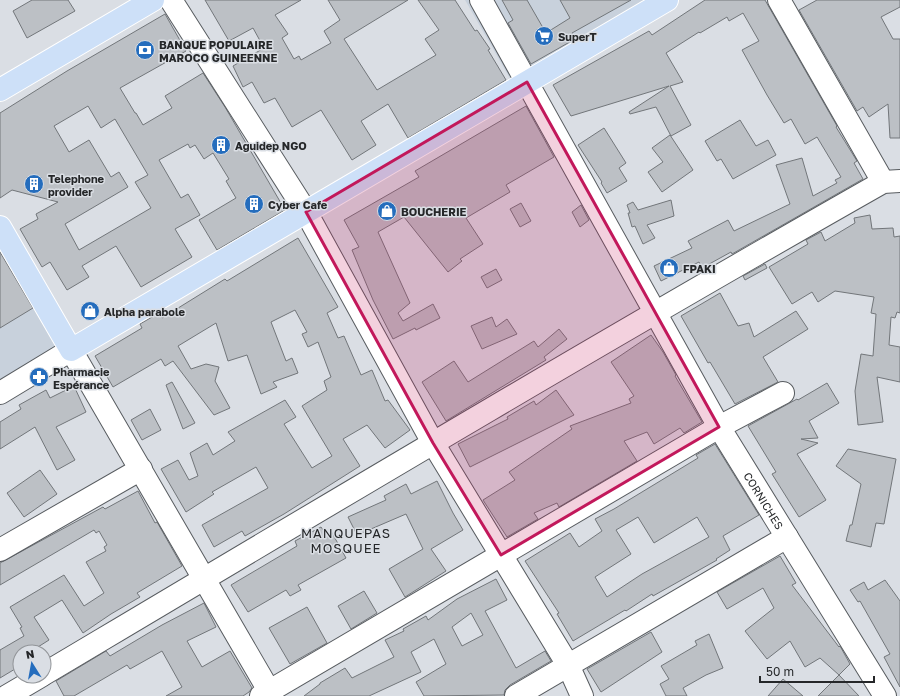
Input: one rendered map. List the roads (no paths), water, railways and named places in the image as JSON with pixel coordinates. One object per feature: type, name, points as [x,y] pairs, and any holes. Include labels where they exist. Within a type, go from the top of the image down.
[{"type":"main road","points":[[0,90],[153,0]]},
{"type":"main road","points":[[0,227],[71,350],[667,0]]},
{"type":"street","points":[[171,0],[306,212],[433,443],[568,665],[582,696]]},
{"type":"street","name":"CORNICHES","points":[[481,0],[719,427],[787,537],[877,693]]},
{"type":"street","points":[[52,669],[656,312],[892,181],[780,0]]},
{"type":"street","points":[[0,393],[71,350],[205,578],[268,694],[719,427],[784,394]]},
{"type":"street","points":[[0,550],[141,469]]},
{"type":"street","points":[[516,696],[787,537]]},
{"type":"street","points":[[7,696],[27,684]]},
{"type":"place","name":"SuperT","points":[[544,36]]},
{"type":"place","name":"BANQUE POPULAIRE MAROCO GUINEENNE","points":[[145,50]]},
{"type":"place","name":"Aguidep NGO","points":[[221,145]]},
{"type":"place","name":"Telephone provider","points":[[34,184]]},
{"type":"place","name":"Cyber Cafe","points":[[254,204]]},
{"type":"place","name":"BOUCHERIE","points":[[387,211]]},
{"type":"place","name":"FPAKI","points":[[669,268]]},
{"type":"place","name":"Alpha parabole","points":[[90,311]]},
{"type":"place","name":"Pharmacie Espérance","points":[[39,377]]},
{"type":"district","name":"MANQUEPAS MOSQUEE","points":[[346,540]]}]
